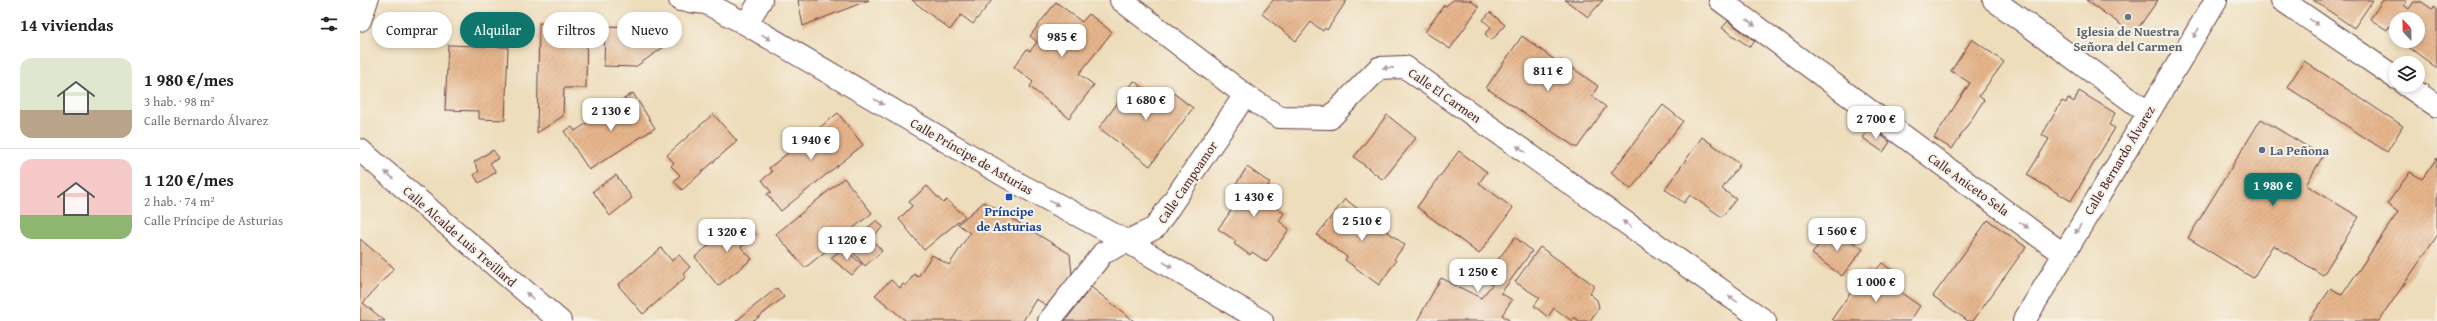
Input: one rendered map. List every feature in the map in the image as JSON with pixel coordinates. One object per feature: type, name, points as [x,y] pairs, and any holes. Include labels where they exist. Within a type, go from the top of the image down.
[{"type":"street","points":[[360,20],[367,0]]},
{"type":"street","name":"Calle Príncipe de Asturias","points":[[680,0],[706,2],[746,24],[1019,184],[1128,242],[1262,321]]},
{"type":"street","points":[[746,24],[761,0]]},
{"type":"street","name":"Calle El Carmen","points":[[1121,0],[1246,95],[1279,116],[1330,118],[1379,68],[1405,67],[1765,321]]},
{"type":"street","name":"Calle Aniceto Sela","points":[[1720,0],[2063,254]]},
{"type":"street","points":[[1994,0],[2147,112]]},
{"type":"street","name":"Calle Bernardo Álvarez","points":[[2024,321],[2147,112],[2216,0]]},
{"type":"street","points":[[2282,0],[2389,73]]},
{"type":"street","points":[[2416,92],[2437,106]]},
{"type":"street","name":"Calle Campoamor","points":[[1049,321],[1103,254],[1155,228],[1246,95]]},
{"type":"street","name":"Calle Alcalde Luis Treillard","points":[[360,150],[560,321]]},
{"type":"building","points":[[798,0],[869,0],[803,26]]},
{"type":"building","points":[[912,0],[992,0],[973,24],[961,15],[950,30]]},
{"type":"building","points":[[1273,0],[1347,0],[1327,30],[1325,28],[1323,31],[1311,22],[1296,41],[1262,14]]},
{"type":"building","points":[[1453,0],[1470,0],[1479,7],[1450,49],[1425,32],[1444,5],[1446,6]]},
{"type":"building","points":[[1565,0],[1603,0],[1588,17]]},
{"type":"building","name":"Iglesia de Nuestra Señora del Carmen","points":[[2086,0],[2158,0],[2134,34]]},
{"type":"building","points":[[2313,0],[2373,0],[2354,28]]},
{"type":"building","points":[[2383,0],[2407,0],[2404,5],[2409,9],[2414,2],[2422,2],[2433,10],[2434,7],[2437,9],[2437,68],[2425,59],[2425,56],[2421,56],[2410,48],[2425,48],[2425,12],[2389,12],[2389,27],[2387,30],[2370,19]]},
{"type":"building","points":[[1056,2],[1082,22],[1089,14],[1112,32],[1079,74],[1094,85],[1069,118],[1030,87],[1033,82],[1014,67],[1027,49],[1030,51],[1037,42],[1030,36]]},
{"type":"building","points":[[1490,12],[1505,25],[1492,40],[1485,34],[1491,27],[1483,20]]},
{"type":"building","points":[[1728,21],[1755,41],[1750,47],[1722,28]]},
{"type":"building","points":[[539,23],[543,23],[543,48],[587,48],[586,88],[564,88],[563,116],[537,133]]},
{"type":"building","points":[[609,26],[617,26],[617,48],[663,48],[635,67],[604,66],[604,48],[609,48]]},
{"type":"building","points":[[1522,36],[1559,63],[1561,60],[1598,86],[1592,96],[1606,107],[1577,148],[1486,88]]},
{"type":"building","points":[[1972,39],[2004,62],[1979,96],[1984,100],[1952,149],[1934,138],[1970,83],[1951,71]]},
{"type":"building","points":[[452,45],[460,45],[460,48],[508,48],[505,120],[479,119],[479,111],[445,110],[448,48],[452,48]]},
{"type":"building","points":[[2304,61],[2403,126],[2387,152],[2287,87]]},
{"type":"building","points":[[1134,81],[1160,100],[1168,89],[1193,108],[1150,166],[1099,128]]},
{"type":"building","points":[[2079,91],[2115,113],[2109,125],[2115,128],[2071,201],[2027,175],[2049,139],[2042,135],[2062,101],[2066,103],[2068,98],[2074,102]]},
{"type":"building","points":[[633,93],[655,128],[589,170],[564,131],[572,127],[575,131]]},
{"type":"building","points":[[1663,105],[1683,121],[1631,189],[1611,173]]},
{"type":"building","points":[[838,113],[863,145],[781,211],[767,194],[771,192],[762,180],[772,172],[769,168]]},
{"type":"building","points":[[713,114],[737,141],[682,190],[674,181],[680,175],[671,166],[674,163],[667,155]]},
{"type":"building","points":[[1387,115],[1416,138],[1383,180],[1354,157]]},
{"type":"building","points":[[2261,119],[2323,156],[2306,185],[2359,217],[2323,275],[2273,245],[2253,278],[2188,238]]},
{"type":"building","points":[[1870,127],[1890,142],[1883,152],[1863,138]]},
{"type":"building","points":[[1702,137],[1740,164],[1722,189],[1736,199],[1722,217],[1690,195],[1684,203],[1665,189]]},
{"type":"building","points":[[493,150],[499,158],[490,163],[496,172],[479,183],[474,175],[479,171],[474,162]]},
{"type":"building","points":[[1459,151],[1487,172],[1479,183],[1513,208],[1479,254],[1417,207]]},
{"type":"building","points":[[2437,158],[2437,236],[2379,321],[2308,321],[2331,288],[2342,295],[2398,212],[2387,204],[2410,172],[2422,179]]},
{"type":"building","points":[[1247,167],[1270,183],[1259,200],[1264,204],[1266,200],[1284,213],[1279,221],[1289,229],[1267,262],[1252,252],[1250,255],[1234,244],[1236,241],[1218,229],[1238,201],[1229,195]]},
{"type":"building","points":[[616,175],[632,198],[610,216],[593,191]]},
{"type":"building","points":[[844,178],[872,213],[805,268],[776,234]]},
{"type":"building","points":[[927,186],[943,203],[947,200],[965,216],[924,250],[899,219],[912,206],[909,202]]},
{"type":"building","points":[[1345,199],[1405,245],[1394,259],[1396,261],[1379,285],[1345,260],[1347,257],[1317,235]]},
{"type":"building","points":[[984,202],[1070,254],[1072,275],[1048,306],[1036,299],[1023,321],[906,321],[875,295],[891,280],[900,288],[903,284],[906,286],[914,274],[918,277],[932,255],[949,265],[970,233],[958,224]]},
{"type":"building","points":[[742,218],[756,234],[741,247],[752,259],[718,286],[695,257]]},
{"type":"building","points":[[877,220],[883,227],[871,238],[882,251],[865,266],[847,245]]},
{"type":"building","points":[[1988,220],[2026,247],[1973,321],[1968,321],[1933,296]]},
{"type":"building","points":[[1831,228],[1863,249],[1842,276],[1812,254]]},
{"type":"building","points":[[1515,237],[1532,251],[1501,293],[1512,300],[1502,315],[1510,321],[1417,321],[1441,278],[1481,298],[1492,285],[1484,278]]},
{"type":"building","points":[[360,239],[394,268],[363,303],[385,321],[360,321]]},
{"type":"building","points":[[1540,247],[1594,285],[1590,294],[1597,300],[1599,307],[1590,321],[1579,321],[1574,317],[1572,321],[1554,308],[1548,317],[1534,306],[1540,298],[1515,282]]},
{"type":"building","points":[[661,248],[672,261],[679,255],[690,267],[683,274],[686,277],[643,314],[618,285]]},
{"type":"building","points":[[843,248],[862,264],[852,275],[831,258]]},
{"type":"building","points":[[1882,263],[1897,274],[1892,281],[1876,270]]},
{"type":"building","points":[[1867,269],[1920,306],[1910,321],[1835,321],[1832,319]]},
{"type":"building","points":[[1091,287],[1134,321],[1065,321]]},
{"type":"building","points":[[777,288],[784,297],[754,321],[736,321]]},
{"type":"place","name":"Iglesia de Nuestra Señora del Carmen","points":[[2128,17]]},
{"type":"place","name":"La Peñona","points":[[2262,150]]},
{"type":"place","name":"Príncipe de Asturias","points":[[1009,197]]}]
